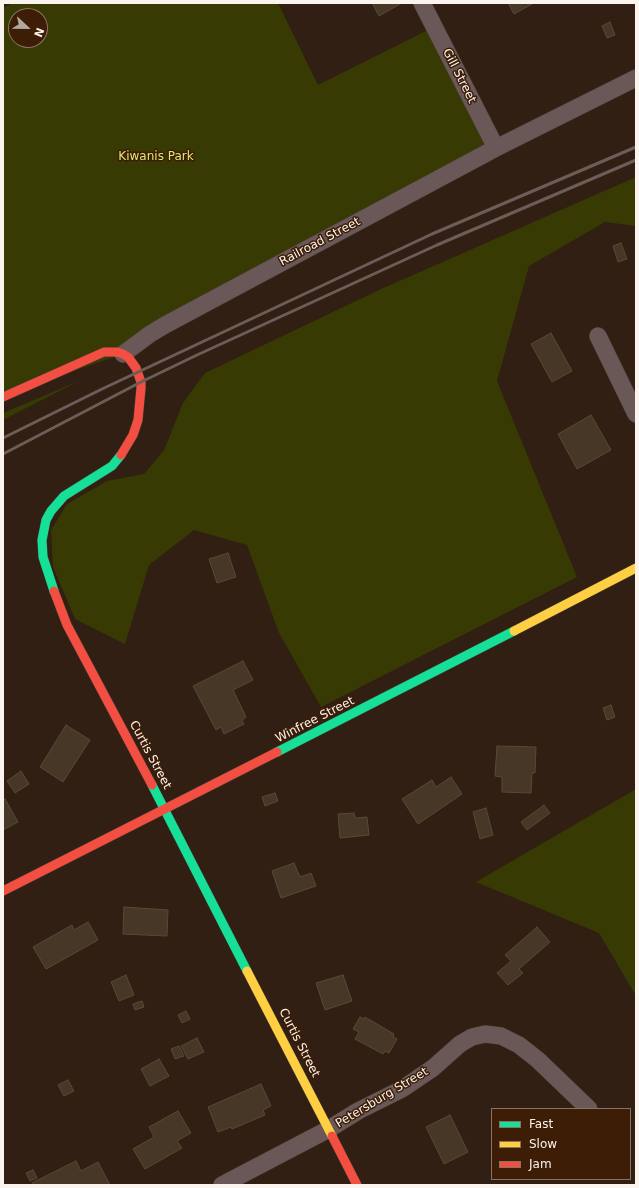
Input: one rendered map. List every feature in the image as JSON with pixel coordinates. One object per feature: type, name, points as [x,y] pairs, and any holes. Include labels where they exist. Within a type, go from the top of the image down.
[{"type":"street","name":"Gill Street","points":[[422,3],[496,148]]},
{"type":"street","name":"Railroad Street","points":[[123,354],[165,325],[496,148],[636,78]]},
{"type":"street","points":[[598,336],[636,414]]},
{"type":"street","points":[[3,397],[98,354],[110,351],[123,354]]},
{"type":"street","name":"Curtis Street","points":[[123,354],[136,368],[141,382],[138,413],[133,435],[121,456],[112,466],[73,490],[58,502],[46,520],[42,548],[47,571],[67,625],[165,810],[358,1185]]},
{"type":"street","name":"Winfree Street","points":[[3,891],[165,810],[636,568]]},
{"type":"street","name":"Petersburg Street","points":[[222,1185],[329,1129],[358,1111],[402,1089],[433,1068],[460,1044],[472,1037],[485,1034],[501,1036],[519,1045],[538,1060],[588,1108]]},
{"type":"green space","name":"Kiwanis Park","points":[[13,3],[278,3],[318,85],[434,27],[492,140],[123,354],[3,395],[3,8]]},
{"type":"green space","points":[[636,177],[636,226],[605,222],[529,266],[497,381],[577,577],[321,707],[279,633],[247,545],[194,530],[149,565],[125,644],[75,619],[53,567],[51,530],[67,504],[107,481],[144,474],[164,450],[183,403],[205,373],[379,290]]},
{"type":"green space","points":[[79,381],[3,420],[3,413]]},
{"type":"green space","points":[[636,789],[636,996],[599,933],[476,882]]},
{"type":"building","points":[[372,3],[400,3],[400,4],[379,16]]},
{"type":"building","points":[[508,3],[534,3],[514,14]]},
{"type":"building","points":[[610,22],[615,35],[607,38],[602,26]]},
{"type":"building","points":[[621,243],[627,259],[618,262],[613,246]]},
{"type":"building","points":[[551,333],[572,371],[552,382],[531,344]]},
{"type":"building","points":[[591,415],[611,450],[577,469],[558,434]]},
{"type":"building","points":[[228,553],[236,577],[217,583],[209,559]]},
{"type":"building","points":[[243,661],[253,680],[233,690],[246,717],[242,720],[244,724],[224,734],[221,727],[216,730],[193,686]]},
{"type":"building","points":[[611,705],[615,717],[607,720],[603,708]]},
{"type":"building","points":[[66,725],[90,740],[63,782],[40,767]]},
{"type":"building","points":[[497,746],[536,747],[535,773],[532,773],[531,793],[502,792],[502,777],[495,776]]},
{"type":"building","points":[[21,771],[29,784],[15,793],[7,781]]},
{"type":"building","points":[[451,777],[462,794],[418,824],[402,799],[432,780],[436,787]]},
{"type":"building","points":[[275,793],[278,801],[265,806],[262,797]]},
{"type":"building","points":[[5,799],[18,822],[3,830],[3,801]]},
{"type":"building","points":[[544,805],[550,813],[527,830],[521,822]]},
{"type":"building","points":[[486,808],[493,835],[480,839],[473,812]]},
{"type":"building","points":[[354,813],[355,818],[367,817],[369,835],[340,838],[338,814]]},
{"type":"building","points":[[294,863],[300,877],[311,873],[316,886],[281,898],[272,871]]},
{"type":"building","points":[[124,907],[168,910],[167,936],[123,934]]},
{"type":"building","points":[[88,922],[98,940],[46,969],[33,947],[72,925],[74,930]]},
{"type":"building","points":[[537,927],[550,942],[519,969],[523,973],[508,985],[497,973],[511,961],[505,955]]},
{"type":"building","points":[[126,975],[134,995],[119,1001],[111,982]]},
{"type":"building","points":[[343,975],[352,1001],[325,1010],[316,983]]},
{"type":"building","points":[[142,1001],[144,1007],[135,1010],[133,1004]]},
{"type":"building","points":[[186,1011],[190,1019],[182,1023],[178,1015]]},
{"type":"building","points":[[360,1017],[364,1019],[365,1017],[394,1034],[393,1037],[397,1039],[389,1053],[385,1051],[383,1054],[355,1039],[359,1032],[353,1029]]},
{"type":"building","points":[[197,1038],[204,1052],[188,1059],[181,1046]]},
{"type":"building","points":[[179,1046],[184,1056],[175,1059],[171,1049]]},
{"type":"building","points":[[159,1059],[169,1076],[150,1086],[141,1069]]},
{"type":"building","points":[[68,1080],[74,1091],[64,1096],[58,1085]]},
{"type":"building","points":[[261,1084],[271,1106],[263,1110],[265,1115],[232,1129],[231,1127],[218,1132],[208,1107]]},
{"type":"building","points":[[178,1111],[191,1133],[177,1141],[182,1148],[145,1169],[133,1149],[154,1137],[149,1127]]},
{"type":"building","points":[[450,1115],[468,1152],[444,1164],[426,1127]]},
{"type":"building","points":[[76,1161],[81,1171],[98,1162],[110,1185],[33,1185],[32,1183]]},
{"type":"building","points":[[33,1170],[37,1178],[30,1181],[26,1173]]},
{"type":"railway","points":[[3,438],[102,389],[432,234],[636,147]]},
{"type":"railway","points":[[3,454],[141,382],[197,355],[437,245],[636,160]]},
{"type":"traffic: fast","points":[[54,591],[43,557],[42,540],[46,520],[51,511],[64,496],[112,466],[121,455]]},
{"type":"traffic: fast","points":[[277,752],[514,631]]},
{"type":"traffic: fast","points":[[152,785],[247,971]]},
{"type":"traffic: slow","points":[[514,631],[636,568]]},
{"type":"traffic: slow","points":[[247,971],[332,1136]]},
{"type":"traffic: jam","points":[[3,397],[104,352],[117,352],[123,354],[128,357],[136,368],[141,382],[141,388],[138,420],[133,435],[121,455]]},
{"type":"traffic: jam","points":[[54,591],[67,625],[152,785]]},
{"type":"traffic: jam","points":[[3,891],[277,752]]},
{"type":"traffic: jam","points":[[332,1136],[357,1185]]}]
